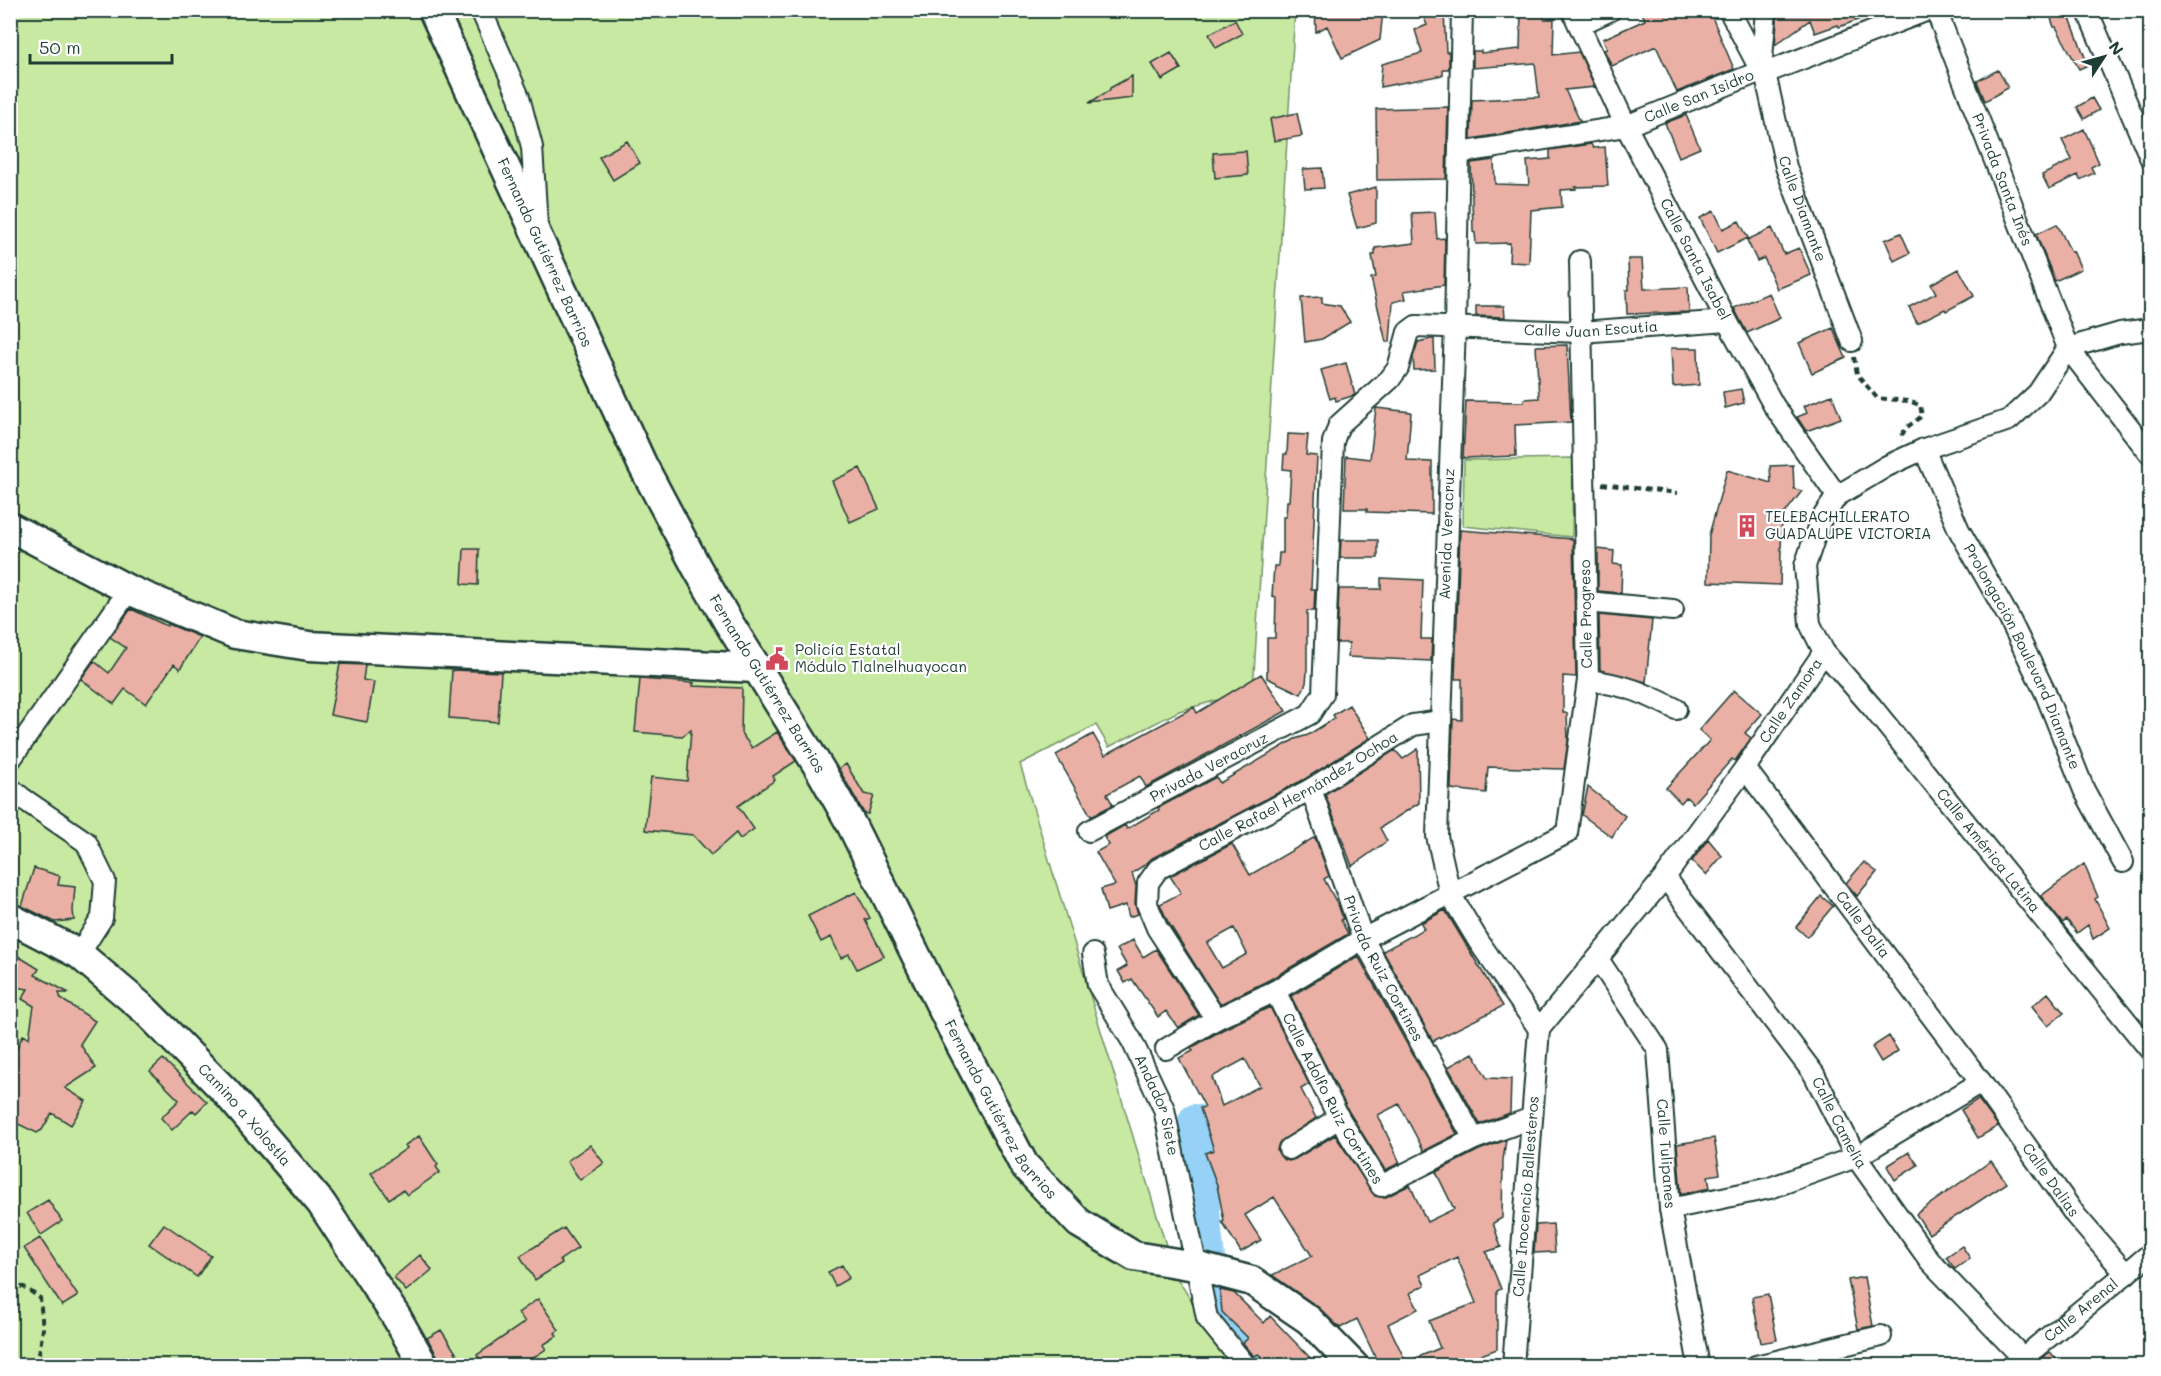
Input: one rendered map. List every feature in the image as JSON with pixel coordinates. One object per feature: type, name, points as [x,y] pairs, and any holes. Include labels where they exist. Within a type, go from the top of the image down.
[{"type":"main road","name":"Fernando Gutiérrez Barrios","points":[[433,10],[538,233],[642,464],[697,568],[821,771],[851,825],[955,1034],[1024,1165],[1079,1223],[1134,1256],[1252,1281],[1309,1320],[1354,1365]]},
{"type":"main road","points":[[10,527],[129,590],[235,634],[309,646],[756,668]]},
{"type":"main road","name":"Camino a Xolostla","points":[[10,918],[79,954],[145,1010],[226,1092],[321,1203],[397,1318],[424,1365]]},
{"type":"street","points":[[481,10],[519,97],[532,147],[538,233]]},
{"type":"street","name":"Avenida Veracruz","points":[[1462,10],[1455,326],[1437,836],[1450,894],[1479,942],[1539,1029]]},
{"type":"street","points":[[1575,18],[1611,10]]},
{"type":"street","name":"Calle Diamante","points":[[1729,10],[1763,72],[1786,167],[1852,341]]},
{"type":"street","points":[[1763,72],[1766,10]]},
{"type":"street","name":"Calle San Isidro","points":[[1459,153],[1626,126],[1928,10]]},
{"type":"street","name":"Privada Santa Inés","points":[[1936,10],[2068,348],[2151,454]]},
{"type":"street","points":[[2087,10],[2151,157]]},
{"type":"street","name":"Calle Santa Isabel","points":[[1575,18],[1626,126],[1727,321],[1774,406],[1837,496]]},
{"type":"street","name":"Calle Progreso","points":[[1450,894],[1567,833],[1588,680],[1580,261]]},
{"type":"street","name":"Calle Juan Escutia","points":[[1323,694],[1333,442],[1339,425],[1390,379],[1398,368],[1408,332],[1411,329],[1416,326],[1455,326],[1581,332],[1727,321]]},
{"type":"street","points":[[2068,348],[2120,333],[2151,329]]},
{"type":"street","name":"Calle Zamora","points":[[1539,1029],[1665,877],[1745,768],[1824,652],[1810,624],[1805,566],[1820,521],[1837,496],[1887,466],[1924,449],[2009,420],[2038,393],[2068,348]]},
{"type":"street","name":"Prolongación Boulevard Diamante","points":[[1924,449],[1959,530],[2009,618],[2044,692],[2084,790],[2123,862]]},
{"type":"street","points":[[10,760],[129,590]]},
{"type":"street","points":[[1586,602],[1673,610]]},
{"type":"street","name":"Calle América Latina","points":[[1824,652],[1872,707],[2151,1050]]},
{"type":"street","points":[[1588,680],[1616,683],[1642,691],[1676,710]]},
{"type":"street","name":"Privada Veracruz","points":[[1089,831],[1310,714],[1323,694]]},
{"type":"street","name":"Calle Rafael Hernández Ochoa","points":[[1216,1020],[1157,927],[1147,904],[1148,883],[1158,869],[1311,789],[1413,725],[1441,721]]},
{"type":"street","name":"Calle Dalia","points":[[1745,768],[1981,1082]]},
{"type":"street","points":[[10,788],[86,842],[105,881],[102,918],[79,954]]},
{"type":"street","name":"Privada Ruiz Cortines","points":[[1311,789],[1363,939],[1474,1139]]},
{"type":"street","name":"Calle Camelia","points":[[1665,877],[1814,1074],[1856,1157],[1930,1261],[2018,1362]]},
{"type":"street","points":[[1166,1049],[1216,1020],[1275,991],[1363,939],[1450,894]]},
{"type":"street","name":"Andador Siete","points":[[1093,954],[1098,985],[1132,1041],[1164,1109],[1212,1271],[1207,1318],[1246,1365]]},
{"type":"street","name":"Calle Tulipanes","points":[[1598,958],[1658,1050],[1670,1209],[1699,1365]]},
{"type":"street","name":"Calle Adolfo Ruiz Cortines","points":[[1275,991],[1339,1118],[1382,1186],[1474,1139],[1532,1118]]},
{"type":"street","name":"Calle Inocencio Ballesteros","points":[[1513,1365],[1539,1029]]},
{"type":"street","points":[[1670,1209],[1770,1188],[1856,1157],[1981,1082]]},
{"type":"street","name":"Calle Dalias","points":[[1981,1082],[2076,1216],[2126,1274]]},
{"type":"street","points":[[1289,1149],[1339,1118]]},
{"type":"street","name":"Calle Arenal","points":[[2018,1362],[2151,1254]]},
{"type":"street","points":[[1756,1365],[1881,1336]]},
{"type":"path","points":[[1852,341],[1857,374],[1877,398],[1908,400],[1920,405],[1922,416],[1906,428],[1902,435],[1905,458]]},
{"type":"path","points":[[1584,482],[1677,493]]},
{"type":"path","points":[[10,1286],[24,1287],[40,1298],[43,1329],[37,1365]]},
{"type":"green space","points":[[10,11],[1295,11],[1253,690],[1179,711],[1109,747],[1096,725],[1020,764],[1175,1275],[1232,1365],[11,1365]]},
{"type":"green space","points":[[1573,458],[1572,537],[1463,526],[1464,460]]},
{"type":"building","points":[[1315,10],[1383,10],[1380,40],[1342,58],[1327,26],[1316,32]]},
{"type":"building","points":[[1641,10],[1709,10],[1734,69],[1677,92],[1656,46],[1612,66],[1604,50],[1607,49],[1603,39],[1645,20]]},
{"type":"building","points":[[1778,10],[1879,10],[1879,12],[1815,33],[1810,20],[1775,45]]},
{"type":"building","points":[[2048,10],[2067,10],[2088,65],[2079,69],[2054,27]]},
{"type":"building","points":[[1421,11],[1444,11],[1449,69],[1443,69],[1443,75],[1380,87],[1382,64],[1422,53],[1415,30],[1427,25]]},
{"type":"building","points":[[1521,11],[1544,11],[1544,19],[1554,19],[1553,55],[1579,52],[1595,87],[1565,90],[1580,121],[1471,139],[1472,100],[1539,97],[1535,63],[1473,68],[1473,51],[1481,51],[1481,53],[1520,49]]},
{"type":"building","points":[[1235,20],[1242,34],[1216,48],[1209,34]]},
{"type":"building","points":[[1171,53],[1181,69],[1162,80],[1152,64]]},
{"type":"building","points":[[1998,70],[2008,88],[1985,101],[1977,81]]},
{"type":"building","points":[[1132,76],[1132,98],[1089,103],[1110,88]]},
{"type":"building","points":[[2092,98],[2099,110],[2084,119],[2077,107]]},
{"type":"building","points":[[1448,107],[1446,179],[1377,180],[1376,109]]},
{"type":"building","points":[[1297,113],[1302,136],[1274,141],[1270,119]]},
{"type":"building","points":[[1686,115],[1700,148],[1679,157],[1665,123]]},
{"type":"building","points":[[2084,129],[2099,163],[2091,167],[2094,173],[2080,180],[2078,175],[2049,189],[2042,175],[2072,160],[2062,140]]},
{"type":"building","points":[[627,141],[640,163],[613,180],[599,157]]},
{"type":"building","points":[[1591,144],[1593,148],[1605,147],[1608,186],[1575,187],[1576,189],[1561,190],[1562,207],[1531,210],[1529,263],[1509,262],[1510,243],[1476,244],[1473,232],[1471,163],[1494,160],[1495,184],[1529,185],[1527,161],[1550,159],[1550,150]]},
{"type":"building","points":[[1246,151],[1248,175],[1215,178],[1213,153]]},
{"type":"building","points":[[1322,168],[1324,188],[1305,189],[1303,169]]},
{"type":"building","points":[[1376,187],[1376,223],[1357,228],[1347,195]]},
{"type":"building","points":[[1714,211],[1723,229],[1739,221],[1748,238],[1717,253],[1700,218]]},
{"type":"building","points":[[1435,212],[1437,239],[1444,238],[1445,241],[1444,285],[1404,291],[1406,299],[1393,302],[1390,342],[1386,342],[1371,278],[1376,277],[1372,255],[1375,255],[1375,248],[1414,243],[1412,213]]},
{"type":"building","points":[[2057,224],[2081,269],[2055,281],[2036,234]]},
{"type":"building","points":[[1772,228],[1784,254],[1799,248],[1811,275],[1777,289],[1764,258],[1757,261],[1747,240]]},
{"type":"building","points":[[1901,233],[1910,253],[1894,261],[1885,240]]},
{"type":"building","points":[[1628,259],[1642,259],[1644,289],[1688,287],[1689,312],[1627,314]]},
{"type":"building","points":[[1959,269],[1974,296],[1917,323],[1909,307],[1936,293],[1931,284]]},
{"type":"building","points":[[1769,293],[1780,318],[1747,333],[1734,308]]},
{"type":"building","points":[[1322,297],[1322,303],[1340,306],[1350,322],[1322,339],[1305,342],[1301,298]]},
{"type":"building","points":[[1476,306],[1504,306],[1505,317],[1476,316]]},
{"type":"building","points":[[1833,328],[1846,358],[1812,373],[1799,343]]},
{"type":"building","points":[[1434,339],[1435,369],[1414,370],[1413,357],[1418,342]]},
{"type":"building","points":[[1567,345],[1571,422],[1515,425],[1516,456],[1463,458],[1466,401],[1524,402],[1524,399],[1539,398],[1536,346]]},
{"type":"building","points":[[1671,348],[1698,348],[1699,385],[1673,387]]},
{"type":"building","points":[[1346,363],[1355,395],[1336,401],[1335,397],[1330,399],[1321,370]]},
{"type":"building","points":[[1741,389],[1744,403],[1725,408],[1723,392]]},
{"type":"building","points":[[1832,395],[1841,418],[1806,431],[1797,417],[1807,413],[1804,406]]},
{"type":"building","points":[[1376,408],[1411,412],[1407,461],[1432,462],[1432,514],[1344,509],[1346,456],[1370,459]]},
{"type":"building","points":[[1288,434],[1308,435],[1306,455],[1317,456],[1311,589],[1315,589],[1314,611],[1307,611],[1307,672],[1306,683],[1301,694],[1267,678],[1267,638],[1275,638],[1276,597],[1272,596],[1274,566],[1278,566],[1279,553],[1283,553],[1283,517],[1286,517],[1287,501],[1289,501],[1291,470],[1283,469],[1284,454],[1287,454]]},
{"type":"building","name":"TELEBACHILLERATO GUADALUPE VICTORIA","points":[[1793,465],[1794,489],[1802,491],[1782,517],[1780,585],[1708,582],[1709,535],[1727,470],[1771,483],[1770,466]]},
{"type":"building","points":[[860,468],[879,509],[850,522],[832,481]]},
{"type":"building","points":[[1460,530],[1573,539],[1576,677],[1563,676],[1563,713],[1567,713],[1568,741],[1564,769],[1488,767],[1486,793],[1451,789],[1453,719],[1462,720],[1462,679],[1455,679]]},
{"type":"building","points":[[1341,540],[1378,540],[1378,558],[1340,558]]},
{"type":"building","points":[[464,549],[479,549],[478,585],[462,584]]},
{"type":"building","points":[[1598,549],[1614,551],[1613,564],[1622,565],[1621,593],[1598,591]]},
{"type":"building","points":[[1381,578],[1423,580],[1421,639],[1432,639],[1431,661],[1348,657],[1349,643],[1337,643],[1339,589],[1381,589]]},
{"type":"building","points":[[131,609],[167,626],[168,624],[200,637],[180,669],[174,664],[146,704],[125,689],[114,704],[81,679],[94,661],[109,673],[126,648],[110,637]]},
{"type":"building","points":[[1599,615],[1652,620],[1646,682],[1600,670]]},
{"type":"building","points":[[340,664],[365,665],[363,680],[374,682],[367,722],[330,715]]},
{"type":"building","points":[[452,670],[501,672],[498,722],[449,718]]},
{"type":"building","points":[[1261,674],[1286,711],[1146,787],[1140,776],[1107,794],[1113,805],[1091,816],[1056,755],[1093,734],[1105,755],[1194,707],[1197,713]]},
{"type":"building","points":[[640,679],[694,683],[693,686],[742,688],[741,733],[752,748],[777,732],[796,761],[773,776],[775,780],[738,806],[754,829],[740,839],[736,833],[711,855],[693,835],[645,830],[651,777],[687,781],[691,730],[682,736],[635,732]]},
{"type":"building","points":[[1734,690],[1762,714],[1745,733],[1751,738],[1735,761],[1732,759],[1693,803],[1686,797],[1681,803],[1666,788],[1710,740],[1699,730]]},
{"type":"building","points":[[1349,705],[1370,738],[1305,779],[1152,858],[1132,873],[1136,886],[1135,904],[1138,914],[1129,917],[1126,905],[1107,911],[1101,889],[1115,885],[1096,852],[1109,845],[1104,837],[1125,825],[1127,829],[1159,810],[1158,808],[1216,777],[1220,783],[1295,739],[1308,735],[1335,718],[1333,715]]},
{"type":"building","points":[[1418,749],[1419,803],[1380,828],[1387,841],[1352,866],[1325,794],[1395,750],[1403,759]]},
{"type":"building","points":[[846,764],[864,794],[874,796],[868,814],[864,813],[839,769]]},
{"type":"building","points":[[1588,787],[1625,816],[1612,837],[1582,815]]},
{"type":"building","points":[[1315,837],[1329,876],[1324,879],[1339,907],[1343,919],[1341,920],[1348,934],[1269,980],[1220,1004],[1168,922],[1160,904],[1181,893],[1170,876],[1232,844],[1250,875]],"holes":[[[1234,928],[1247,954],[1222,968],[1207,943]]]},
{"type":"building","points":[[1708,839],[1722,856],[1706,875],[1692,861]]},
{"type":"building","points":[[1864,862],[1877,872],[1857,896],[1846,883]]},
{"type":"building","points":[[2084,864],[2098,897],[2095,899],[2110,928],[2093,939],[2088,925],[2077,933],[2067,920],[2062,923],[2041,896]]},
{"type":"building","points":[[34,868],[60,876],[58,885],[75,887],[74,920],[55,922],[22,906]]},
{"type":"building","points":[[856,892],[870,918],[865,920],[884,956],[857,969],[849,954],[841,958],[831,937],[821,942],[808,916]]},
{"type":"building","points":[[1821,896],[1833,906],[1807,937],[1796,927]]},
{"type":"building","points":[[1445,910],[1503,1006],[1433,1041],[1383,951],[1424,929],[1421,923]]},
{"type":"building","points":[[1133,940],[1143,957],[1156,949],[1199,1015],[1178,1028],[1166,1011],[1158,1017],[1132,979],[1125,983],[1118,971],[1127,966],[1117,949]]},
{"type":"building","points":[[10,951],[39,969],[35,975],[69,993],[59,993],[61,999],[95,1021],[80,1044],[96,1068],[65,1088],[86,1101],[71,1125],[52,1113],[42,1130],[37,1133],[10,1120],[10,1052],[17,1048],[23,1035],[29,1038],[34,1006],[22,999],[28,989],[10,986]]},
{"type":"building","points":[[1358,956],[1457,1134],[1424,1151],[1399,1104],[1378,1115],[1400,1163],[1385,1170],[1349,1112],[1291,996]]},
{"type":"building","points":[[2048,993],[2064,1013],[2048,1026],[2032,1006]]},
{"type":"building","points":[[1270,1007],[1309,1084],[1301,1089],[1316,1118],[1279,1143],[1277,1150],[1283,1159],[1289,1161],[1295,1159],[1335,1135],[1375,1196],[1386,1197],[1410,1185],[1427,1222],[1454,1209],[1436,1172],[1479,1150],[1506,1140],[1503,1160],[1502,1218],[1493,1223],[1501,1247],[1486,1252],[1501,1289],[1497,1291],[1497,1349],[1454,1365],[1379,1365],[1357,1319],[1340,1328],[1318,1307],[1272,1275],[1312,1256],[1274,1197],[1245,1215],[1261,1240],[1241,1252],[1222,1222],[1224,1221],[1217,1185],[1205,1153],[1214,1150],[1200,1108],[1205,1107],[1179,1058],[1193,1051],[1191,1048]],"holes":[[[1245,1059],[1260,1086],[1222,1106],[1212,1077]],[[1457,1257],[1476,1303],[1429,1321],[1440,1348],[1406,1362],[1388,1324],[1418,1309],[1410,1293],[1425,1285],[1420,1275]]]},
{"type":"building","points":[[1889,1036],[1898,1051],[1881,1062],[1872,1047]]},
{"type":"building","points":[[1473,1053],[1487,1078],[1511,1079],[1510,1113],[1480,1124],[1448,1067]]},
{"type":"building","points":[[163,1059],[207,1102],[196,1113],[193,1110],[172,1130],[161,1118],[179,1100],[150,1071]]},
{"type":"building","points":[[1978,1099],[1998,1126],[1978,1138],[1961,1110]]},
{"type":"building","points":[[419,1136],[440,1172],[407,1195],[403,1190],[389,1199],[371,1173],[407,1148],[405,1145]]},
{"type":"building","points":[[1714,1138],[1720,1174],[1708,1176],[1710,1188],[1681,1194],[1677,1144]]},
{"type":"building","points":[[590,1145],[604,1163],[580,1180],[567,1161]]},
{"type":"building","points":[[1909,1152],[1918,1165],[1895,1180],[1887,1166]]},
{"type":"building","points":[[1991,1161],[2007,1183],[1929,1234],[1916,1214]]},
{"type":"building","points":[[48,1200],[62,1221],[41,1235],[27,1213]]},
{"type":"building","points":[[164,1224],[211,1256],[197,1277],[149,1244]]},
{"type":"building","points":[[1553,1224],[1555,1252],[1534,1253],[1536,1225]]},
{"type":"building","points":[[564,1228],[578,1248],[560,1260],[562,1263],[535,1280],[520,1256]]},
{"type":"building","points":[[40,1238],[78,1296],[62,1306],[24,1248]]},
{"type":"building","points":[[1962,1246],[1970,1258],[1955,1269],[1946,1257]]},
{"type":"building","points":[[420,1255],[432,1270],[406,1291],[394,1277]]},
{"type":"building","points":[[842,1265],[849,1278],[835,1286],[828,1272]]},
{"type":"building","points":[[1864,1277],[1873,1326],[1858,1329],[1848,1280]]},
{"type":"building","points":[[1220,1290],[1234,1293],[1264,1323],[1270,1316],[1317,1365],[1268,1365],[1259,1354],[1254,1356],[1243,1343],[1248,1338],[1222,1312]]},
{"type":"building","points":[[1768,1294],[1777,1340],[1761,1343],[1752,1297]]},
{"type":"building","points":[[538,1299],[559,1330],[555,1333],[557,1336],[543,1345],[546,1349],[522,1365],[485,1365],[477,1355],[525,1322],[518,1313]]},
{"type":"building","points":[[441,1330],[464,1365],[444,1365],[438,1357],[427,1338]]},
{"type":"building","points":[[2050,1352],[2062,1365],[2033,1365]]},
{"type":"waterway","points":[[1195,1121],[1215,1318],[1256,1366]]},
{"type":"place","name":"TELEBACHILLERATO GUADALUPE VICTORIA","points":[[1747,526]]},
{"type":"place","name":"Policía Estatal Módulo Tlalnelhuayocan","points":[[777,659]]}]
